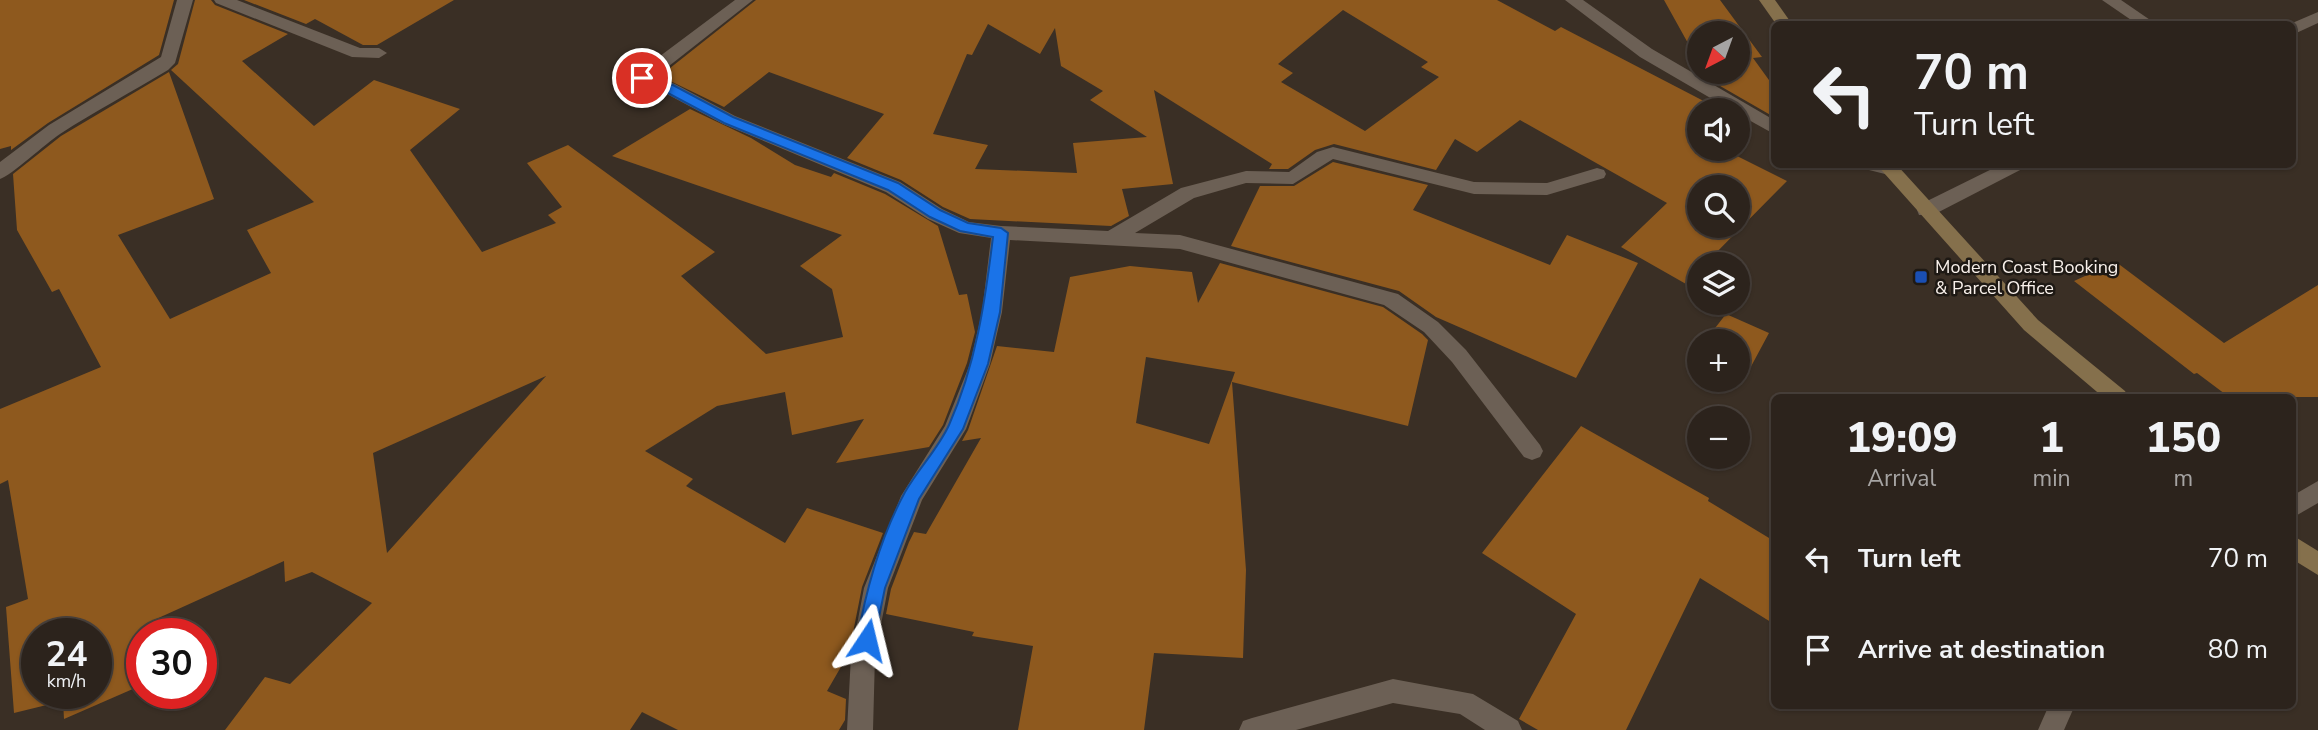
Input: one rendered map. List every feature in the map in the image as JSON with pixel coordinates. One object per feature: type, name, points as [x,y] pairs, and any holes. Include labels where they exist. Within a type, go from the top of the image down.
[{"type":"street","points":[[0,173],[12,160],[55,130],[162,66],[169,59],[185,0]]},
{"type":"street","points":[[222,0],[358,53],[379,53]]},
{"type":"street","points":[[744,0],[642,78],[669,88],[729,120],[893,187],[935,214],[965,228],[1001,233],[1180,243],[1391,299],[1432,327],[1459,356],[1532,451]]},
{"type":"street","points":[[1573,0],[1646,53],[1771,126]]},
{"type":"street","points":[[1767,0],[1782,21]]},
{"type":"street","points":[[2110,0],[2143,21]]},
{"type":"street","points":[[2296,28],[2318,17]]},
{"type":"street","points":[[1110,239],[1188,193],[1247,177],[1293,178],[1323,156],[1333,153],[1474,188],[1547,189],[1597,174]]},
{"type":"street","points":[[1888,168],[2031,325],[2113,394]]},
{"type":"street","points":[[1926,210],[2010,168]]},
{"type":"street","points":[[860,730],[863,656],[876,588],[912,496],[955,429],[980,364],[992,312],[1001,233]]},
{"type":"street","points":[[2296,505],[2318,491]]},
{"type":"street","points":[[2296,548],[2318,565]]},
{"type":"street","points":[[1252,730],[1393,691],[1464,703],[1509,730]]},
{"type":"street","points":[[2050,730],[2060,709]]},
{"type":"building","points":[[0,0],[174,0],[159,55],[48,123],[11,150],[11,146],[0,149]]},
{"type":"building","points":[[195,0],[211,0],[215,5],[288,34],[242,61],[314,126],[374,80],[460,109],[410,150],[482,252],[556,223],[548,215],[562,207],[527,163],[568,145],[715,252],[681,276],[766,354],[843,337],[832,289],[800,266],[842,235],[612,156],[690,109],[751,138],[795,165],[831,177],[834,173],[885,194],[938,226],[959,295],[967,294],[975,332],[967,363],[943,425],[929,447],[836,463],[864,419],[792,435],[785,392],[717,406],[645,451],[693,479],[686,486],[785,543],[807,508],[883,533],[862,587],[849,653],[827,691],[846,699],[845,720],[839,730],[678,730],[642,712],[630,730],[225,730],[265,677],[290,684],[372,603],[312,572],[285,582],[284,561],[158,618],[126,618],[126,692],[112,698],[112,618],[21,618],[21,709],[30,709],[14,713],[6,607],[28,599],[8,480],[0,484],[0,409],[101,367],[59,289],[52,292],[17,230],[13,174],[61,136],[169,72],[214,199],[118,235],[170,319],[271,273],[247,230],[314,202],[171,70],[178,64]],"holes":[[[546,376],[387,553],[373,453]]]},
{"type":"building","points":[[244,0],[454,0],[377,45],[363,45],[315,19],[306,24]]},
{"type":"building","points":[[756,0],[1497,0],[1555,31],[1561,27],[1698,98],[1687,98],[1687,161],[1747,161],[1787,181],[1750,218],[1750,175],[1687,175],[1687,238],[1731,238],[1717,252],[1687,252],[1686,284],[1621,247],[1667,203],[1520,120],[1477,152],[1455,139],[1436,170],[1334,144],[1315,150],[1288,169],[1269,169],[1272,164],[1154,90],[1173,184],[1122,189],[1129,216],[1111,226],[970,219],[943,207],[901,180],[847,158],[884,114],[769,72],[724,107],[660,76]],"holes":[[[1343,10],[1428,62],[1421,67],[1439,77],[1365,131],[1281,82],[1293,73],[1278,64]],[[988,24],[1040,54],[1055,28],[1061,66],[1103,91],[1090,100],[1147,137],[1073,143],[1077,173],[975,169],[988,145],[933,134],[967,54],[972,55]]]},
{"type":"building","points":[[1664,0],[1720,0],[1735,21],[1687,21],[1687,41]]},
{"type":"building","points":[[1750,41],[1762,57],[1753,58],[1771,83],[1771,115],[1750,103],[1750,98],[1741,98],[1717,84],[1750,84]]},
{"type":"building","points":[[1333,162],[1428,185],[1413,210],[1550,265],[1567,235],[1638,263],[1576,378],[1436,317],[1399,291],[1231,246],[1260,186],[1294,186]]},
{"type":"building","points":[[2116,262],[2224,343],[2318,285],[2318,397],[2296,397],[2296,394],[2225,394],[2197,373],[2194,374],[2074,281]]},
{"type":"building","points":[[1220,263],[1383,307],[1428,340],[1408,426],[1232,382],[1246,570],[1243,658],[1154,653],[1144,730],[1018,730],[1033,646],[972,636],[974,632],[886,614],[891,589],[909,542],[914,532],[926,534],[981,438],[962,441],[997,346],[1054,352],[1070,277],[1130,266],[1192,272],[1198,303]],"holes":[[[1146,357],[1235,372],[1209,444],[1136,423]]]},
{"type":"building","points":[[1725,315],[1728,315],[1769,333],[1750,368],[1750,329],[1714,329]]},
{"type":"building","points":[[1581,426],[1709,498],[1708,501],[1771,539],[1771,622],[1700,578],[1626,730],[1538,730],[1519,719],[1576,614],[1482,553]]},
{"type":"building","points":[[63,709],[87,709],[64,719]]},
{"type":"place","name":"Modern Coast Booking & Parcel Office","points":[[1921,277]]},
{"type":"route","points":[[642,78],[669,88],[729,120],[893,187],[935,214],[965,228],[1001,233],[992,312],[980,364],[955,429],[912,496],[876,588],[867,640]]}]
